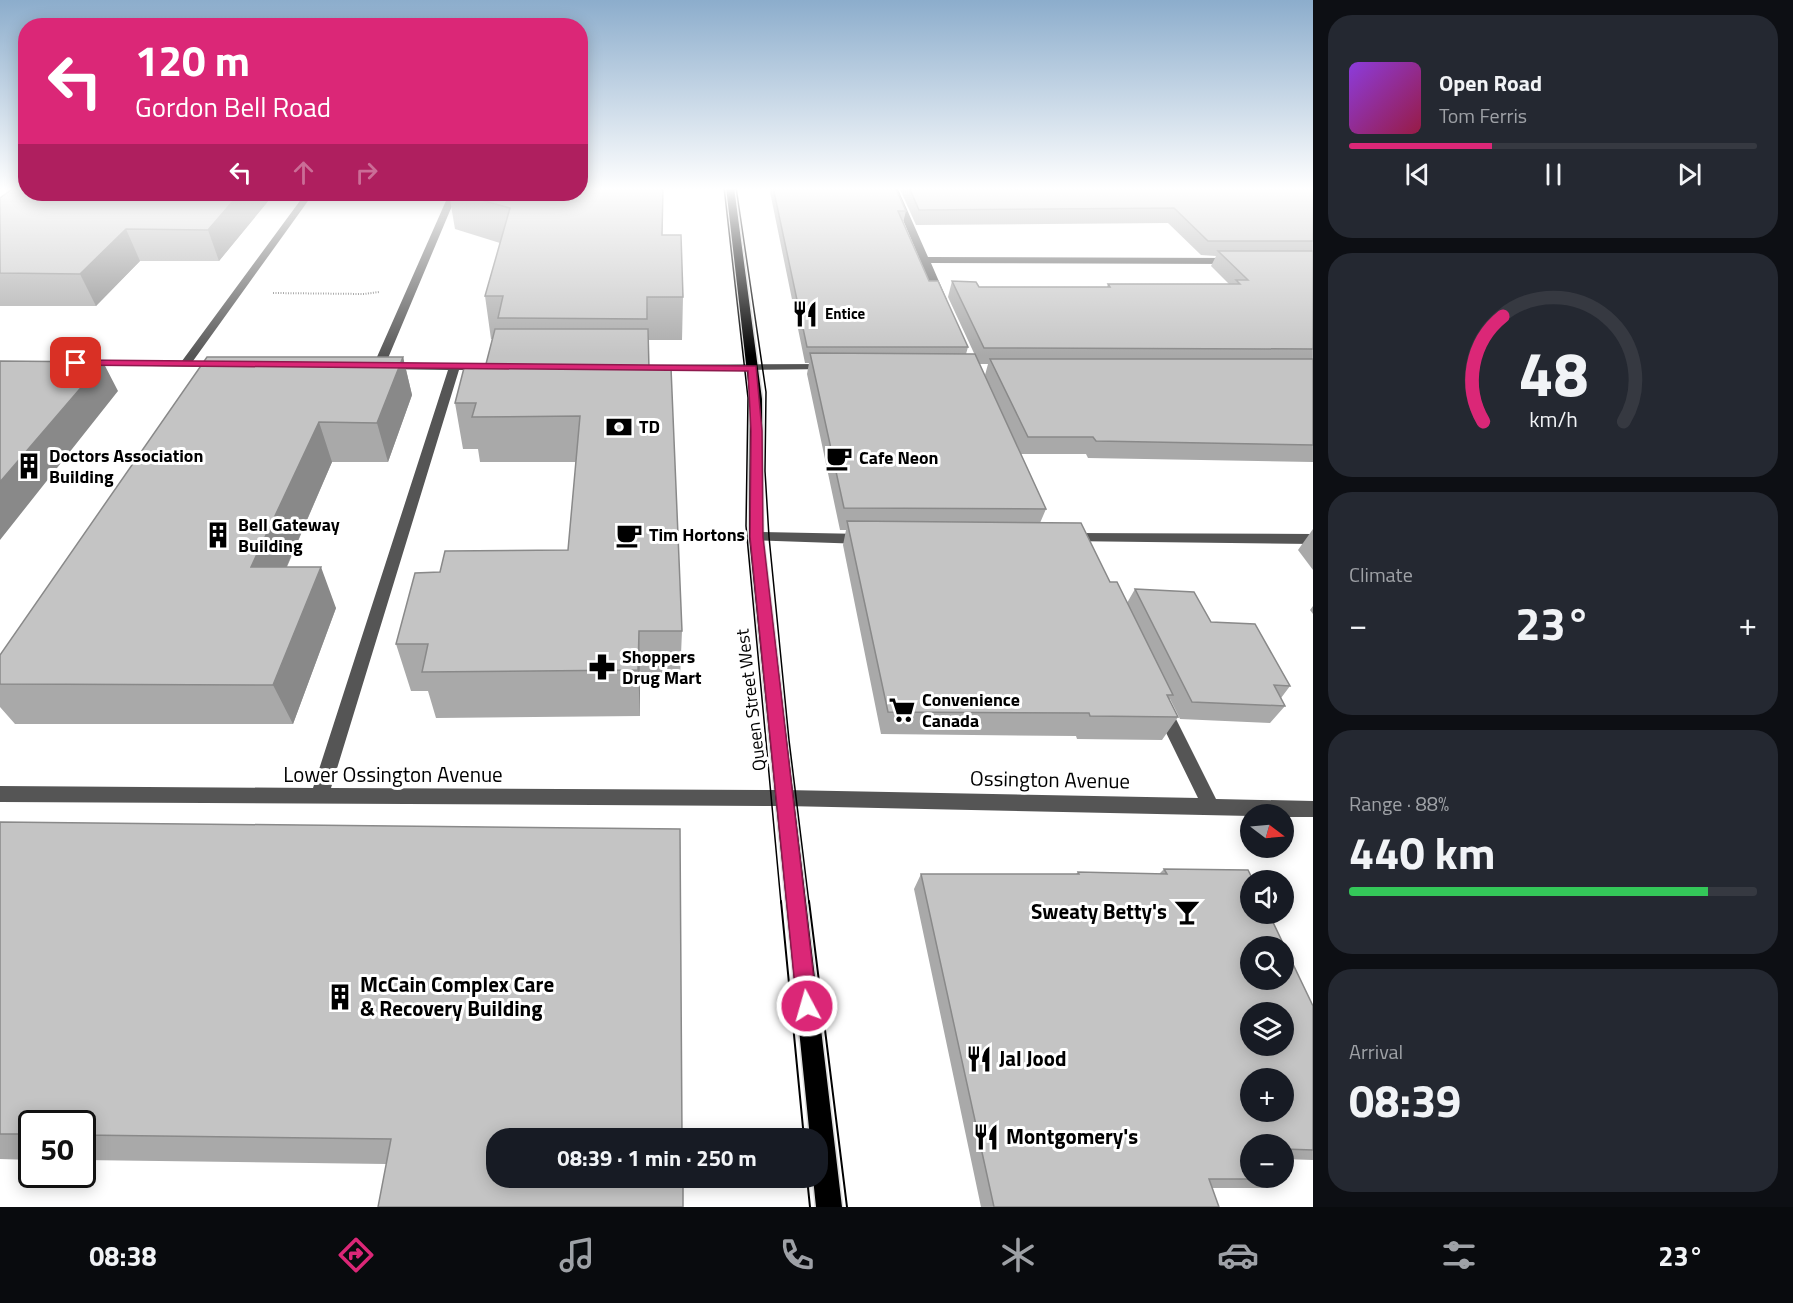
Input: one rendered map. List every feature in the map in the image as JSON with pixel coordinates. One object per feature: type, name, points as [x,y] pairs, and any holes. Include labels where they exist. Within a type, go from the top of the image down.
[{"type":"main road","name":"Queen Street West","points":[[737,243],[753,368],[757,431],[756,537],[829,1207]]},
{"type":"street","points":[[185,364],[273,243]]},
{"type":"street","points":[[430,243],[373,366],[502,367]]},
{"type":"street","points":[[917,243],[946,308]]},
{"type":"street","points":[[924,260],[1242,261]]},
{"type":"street","points":[[76,363],[237,365]]},
{"type":"street","points":[[319,797],[454,367]]},
{"type":"street","points":[[620,368],[834,367]]},
{"type":"street","points":[[756,537],[877,539]]},
{"type":"street","points":[[1082,537],[1092,559]]},
{"type":"street","points":[[1052,539],[1082,537],[1313,539]]},
{"type":"street","points":[[1153,689],[1211,807]]},
{"type":"street","name":"Lower Ossington Avenue","points":[[0,794],[785,798]]},
{"type":"street","name":"Ossington Avenue","points":[[785,798],[1313,809]]},
{"type":"path","points":[[272,293],[364,294],[381,291]]},
{"type":"building","points":[[0,243],[111,243],[80,274],[0,273]]},
{"type":"building","points":[[500,243],[681,243],[683,297],[647,297],[647,319],[498,318],[503,296],[485,296]]},
{"type":"building","points":[[785,243],[912,243],[929,281],[938,281],[968,347],[807,347]]},
{"type":"building","points":[[1218,251],[1313,251],[1313,349],[984,348],[952,281],[976,282],[979,287],[1110,287],[1108,284],[1240,284],[1236,280],[1248,280]]},
{"type":"building","points":[[495,329],[648,329],[649,369],[671,368],[682,631],[639,631],[638,670],[422,672],[428,644],[396,644],[415,573],[440,572],[445,551],[568,550],[580,416],[472,417],[476,403],[455,403],[465,364],[486,364]]},
{"type":"building","points":[[810,353],[975,354],[1046,509],[844,508]]},
{"type":"building","name":"Bell Gateway Building","points":[[207,357],[403,357],[377,423],[319,422],[251,567],[321,567],[273,685],[0,684],[0,655]]},
{"type":"building","points":[[990,359],[1313,359],[1313,445],[1096,441],[1093,437],[1028,437]]},
{"type":"building","points":[[0,361],[103,362],[0,482]]},
{"type":"building","points":[[847,521],[1081,523],[1110,582],[1117,582],[1173,695],[1167,695],[1178,717],[1090,716],[1089,713],[888,712]]},
{"type":"building","points":[[1135,589],[1194,592],[1211,622],[1255,624],[1290,686],[1274,685],[1285,706],[1192,702]]},
{"type":"building","name":"McCain Complex Care & Recovery Building","points":[[0,822],[680,829],[682,1128],[486,1128],[486,1188],[683,1188],[683,1207],[378,1207],[391,1139],[96,1135],[96,1110],[18,1110],[18,1134],[0,1134]]},
{"type":"building","points":[[1164,869],[1248,870],[1240,870],[1240,924],[1274,924],[1280,936],[1240,936],[1240,990],[1294,990],[1294,966],[1313,1006],[1313,1150],[1294,1149],[1294,1134],[1240,1134],[1240,1179],[1209,1179],[1219,1207],[994,1207],[921,874],[1079,874],[1078,872],[1167,874]]},
{"type":"tram line","points":[[730,243],[748,398],[746,526],[781,903]]},
{"type":"tram line","points":[[744,243],[766,392],[765,471],[769,537],[789,740],[809,903]]},
{"type":"tram line","points":[[781,901],[803,1128]]},
{"type":"tram line","points":[[809,901],[847,1207]]},
{"type":"tram line","points":[[808,1188],[810,1207]]},
{"type":"place","name":"Entice","points":[[805,314]]},
{"type":"place","name":"TD","points":[[619,427]]},
{"type":"place","name":"Cafe Neon","points":[[839,458]]},
{"type":"place","name":"Doctors Association Building","points":[[29,466]]},
{"type":"place","name":"Bell Gateway Building","points":[[218,535]]},
{"type":"place","name":"Tim Hortons","points":[[629,535]]},
{"type":"place","name":"Shoppers Drug Mart","points":[[602,667]]},
{"type":"place","name":"Convenience Canada","points":[[902,710]]},
{"type":"place","name":"Sweaty Betty's","points":[[1187,912]]},
{"type":"place","name":"McCain Complex Care & Recovery Building","points":[[340,997]]},
{"type":"place","name":"Jal Jood","points":[[979,1059]]},
{"type":"place","name":"Montgomery's","points":[[986,1137]]},
{"type":"route","points":[[76,363],[753,368],[757,431],[756,537],[807,1006]]}]
